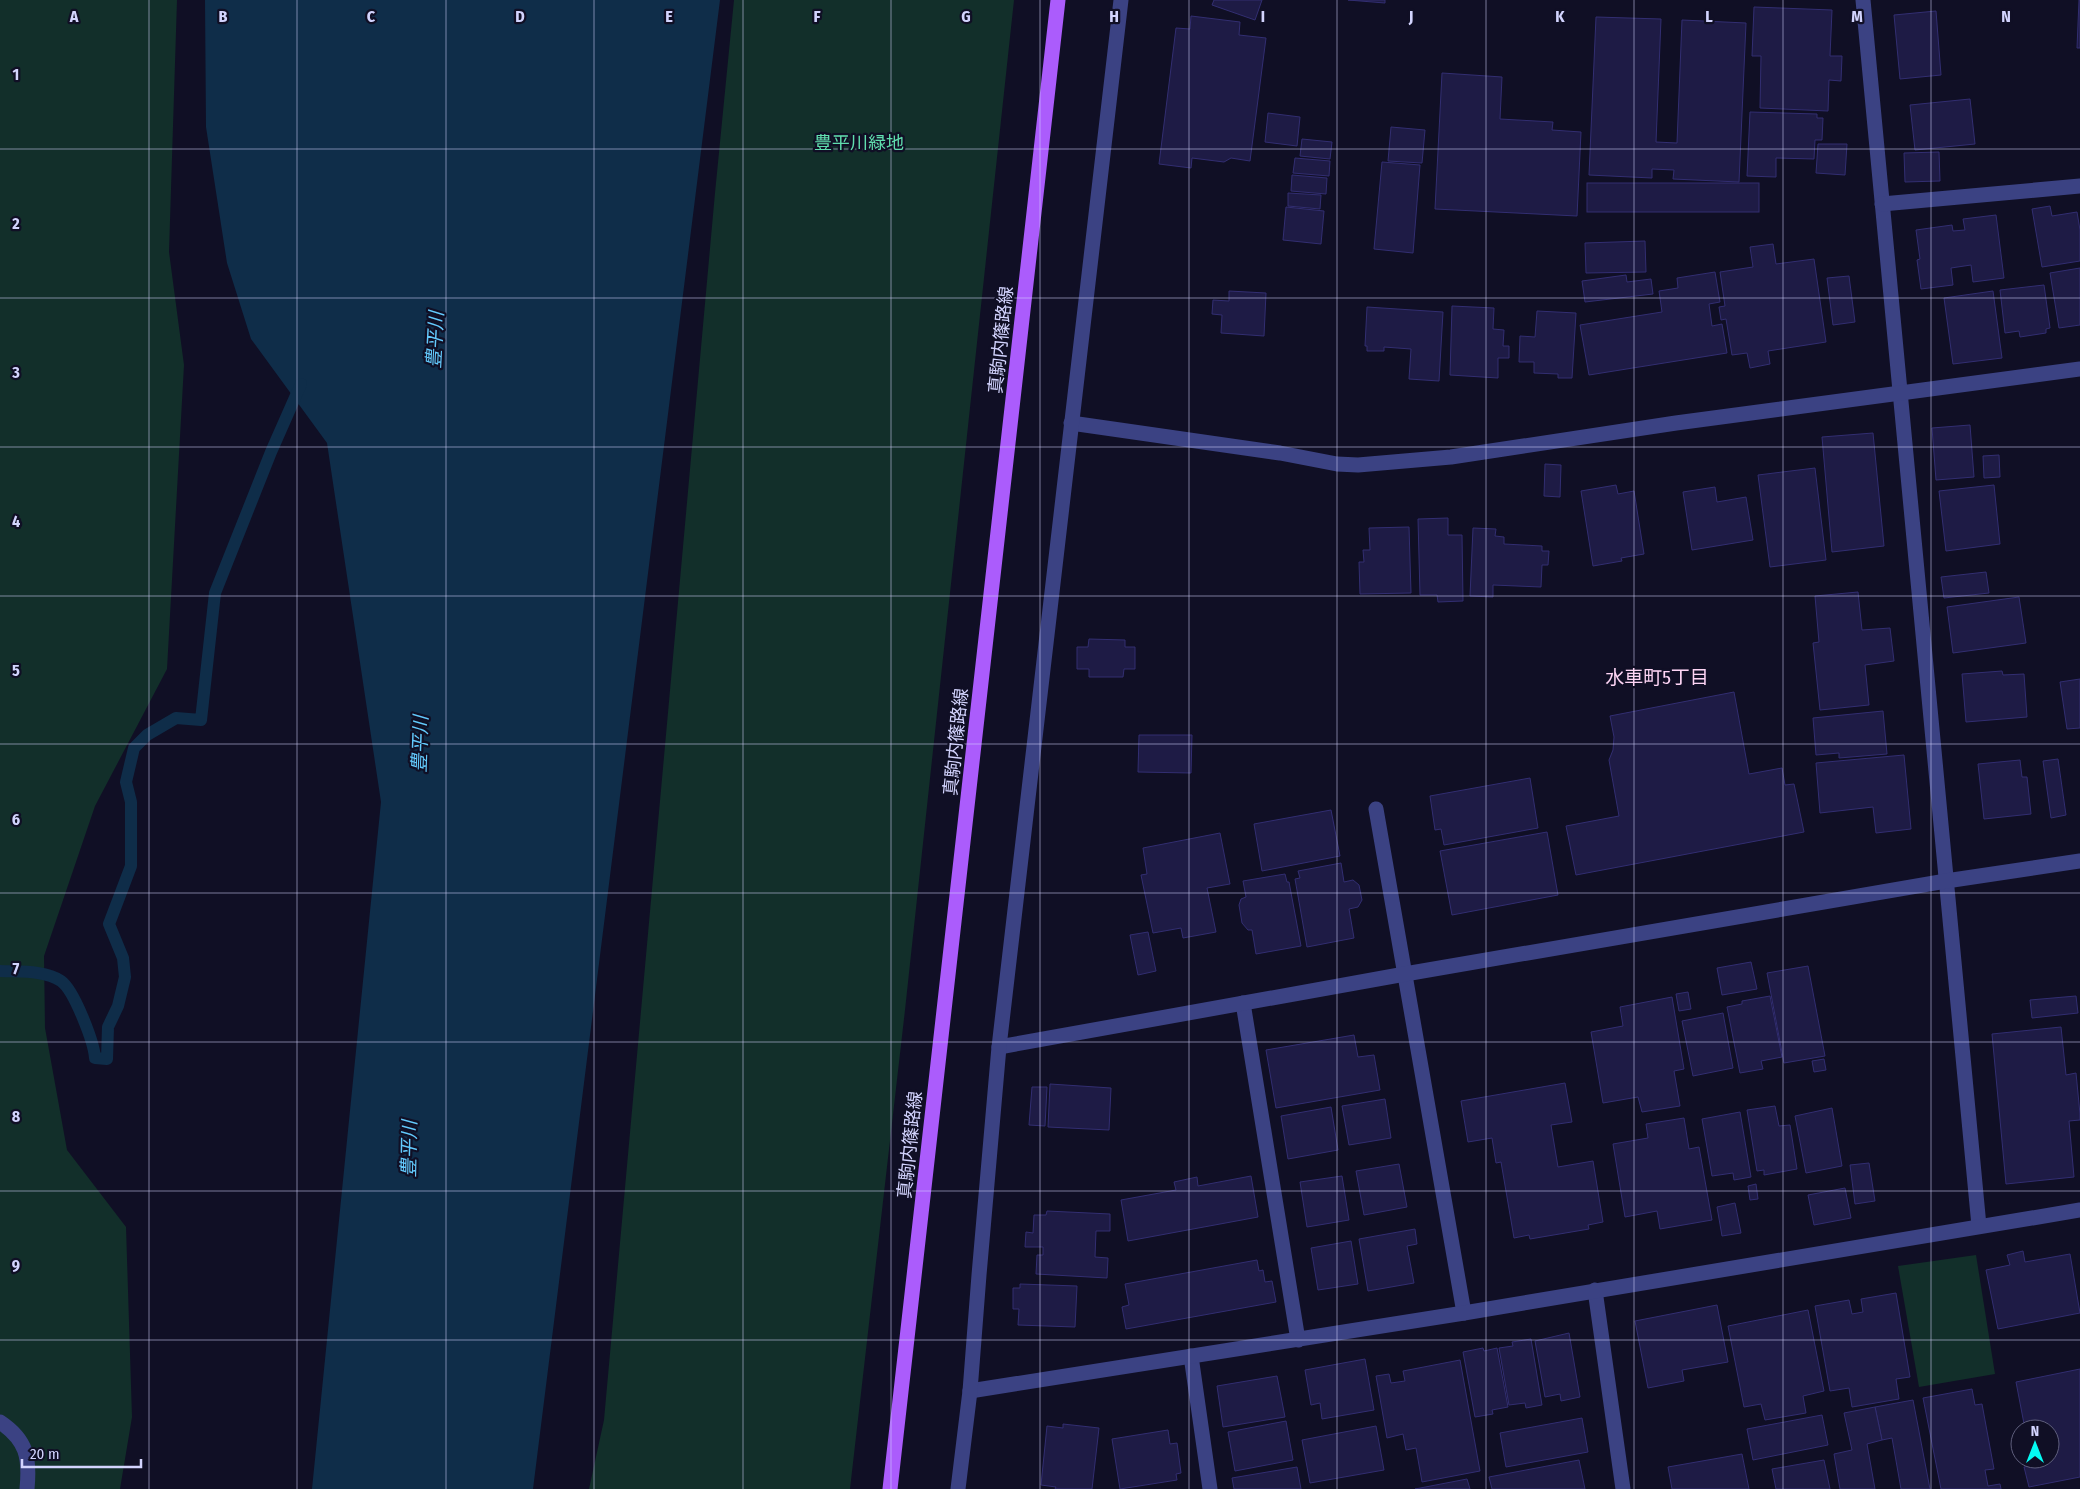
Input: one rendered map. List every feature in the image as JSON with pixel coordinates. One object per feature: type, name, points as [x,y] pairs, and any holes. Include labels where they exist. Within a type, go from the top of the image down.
[{"type":"main road","name":"真駒内篠路線","points":[[890,1489],[1058,0]]},
{"type":"street","points":[[958,1489],[970,1391],[999,1047],[1121,0]]},
{"type":"street","points":[[1862,0],[1979,1226]]},
{"type":"street","points":[[1882,204],[2080,186]]},
{"type":"street","points":[[1071,423],[1280,453],[1336,464],[1358,465],[1452,457],[1676,423],[2080,369]]},
{"type":"street","points":[[1376,809],[1464,1313]]},
{"type":"street","points":[[999,1047],[1405,974],[1946,881],[2080,861]]},
{"type":"street","points":[[1243,1003],[1298,1340]]},
{"type":"street","points":[[970,1391],[1464,1313],[2080,1210]]},
{"type":"street","points":[[1595,1290],[1623,1489]]},
{"type":"street","points":[[1191,1356],[1210,1489]]},
{"type":"street","points":[[0,1422],[20,1440],[28,1458],[27,1489]]},
{"type":"green space","points":[[0,0],[177,0],[169,252],[184,365],[167,669],[95,806],[44,956],[45,1028],[67,1150],[126,1227],[132,1417],[120,1489],[0,1489]]},
{"type":"green space","name":"豊平川緑地","points":[[734,0],[1014,0],[905,1010],[850,1489],[589,1489],[604,1420]]},
{"type":"green space","points":[[1976,1255],[1995,1374],[1919,1387],[1898,1266]]},
{"type":"water","name":"豊平川","points":[[205,0],[720,0],[533,1489],[312,1489],[381,802],[327,443],[251,339],[227,263],[206,127]]},
{"type":"building","points":[[1214,0],[1262,0],[1255,20],[1212,5]]},
{"type":"building","points":[[1348,0],[1385,0],[1385,3]]},
{"type":"building","points":[[2079,0],[2080,48],[2077,48]]},
{"type":"building","points":[[1754,7],[1832,10],[1830,56],[1842,56],[1841,81],[1829,80],[1828,111],[1760,108],[1761,56],[1752,56]]},
{"type":"building","points":[[1936,11],[1941,75],[1900,79],[1894,15]]},
{"type":"building","points":[[1191,16],[1240,22],[1239,35],[1266,38],[1250,161],[1231,158],[1224,162],[1192,158],[1191,168],[1159,164],[1176,28],[1190,29]]},
{"type":"building","points":[[1596,17],[1661,19],[1656,142],[1677,143],[1682,20],[1746,23],[1739,182],[1673,179],[1674,170],[1652,169],[1652,178],[1589,175]]},
{"type":"building","points":[[1442,73],[1502,77],[1500,119],[1553,122],[1552,130],[1581,132],[1577,216],[1435,209]]},
{"type":"building","points":[[1970,99],[1975,144],[1915,150],[1910,105]]},
{"type":"building","points":[[1750,112],[1817,114],[1817,118],[1823,118],[1822,140],[1815,140],[1814,159],[1776,158],[1776,177],[1747,176]]},
{"type":"building","points":[[1268,113],[1300,117],[1297,146],[1265,142]]},
{"type":"building","points":[[1391,127],[1425,130],[1422,163],[1388,161]]},
{"type":"building","points":[[1302,139],[1332,142],[1330,159],[1300,156]]},
{"type":"building","points":[[1818,144],[1847,144],[1845,175],[1816,173]]},
{"type":"building","points":[[1939,152],[1940,181],[1905,182],[1904,153]]},
{"type":"building","points":[[1295,158],[1330,161],[1329,176],[1293,173]]},
{"type":"building","points":[[1382,162],[1420,165],[1413,253],[1374,249]]},
{"type":"building","points":[[1292,175],[1327,178],[1326,194],[1291,191]]},
{"type":"building","points":[[1587,183],[1759,183],[1759,212],[1587,212]]},
{"type":"building","points":[[1288,193],[1321,195],[1320,209],[1288,206]]},
{"type":"building","points":[[2050,206],[2052,216],[2077,212],[2080,230],[2080,261],[2042,267],[2032,209]]},
{"type":"building","points":[[1286,207],[1324,211],[1321,244],[1283,240]]},
{"type":"building","points":[[1996,215],[2004,278],[1973,282],[1971,265],[1951,268],[1953,285],[1921,289],[1917,260],[1920,259],[1916,230],[1952,225],[1953,231],[1965,230],[1963,219]]},
{"type":"building","points":[[1645,241],[1646,272],[1586,273],[1585,243]]},
{"type":"building","points":[[1773,244],[1776,264],[1814,259],[1826,342],[1768,351],[1770,364],[1750,368],[1747,353],[1732,355],[1726,319],[1721,320],[1719,307],[1725,306],[1720,272],[1753,267],[1750,247]]},
{"type":"building","points":[[2080,268],[2080,325],[2059,328],[2050,273]]},
{"type":"building","points":[[1715,272],[1720,302],[1709,304],[1712,326],[1722,324],[1727,353],[1589,375],[1580,325],[1662,312],[1659,291],[1678,288],[1677,278]]},
{"type":"building","points":[[1626,275],[1627,282],[1651,279],[1653,294],[1585,302],[1582,281]]},
{"type":"building","points":[[1849,276],[1855,322],[1833,325],[1827,278]]},
{"type":"building","points":[[2044,285],[2050,328],[2046,329],[2046,333],[2020,337],[2019,331],[2005,333],[2000,290]]},
{"type":"building","points":[[1229,291],[1266,293],[1264,336],[1221,333],[1222,315],[1212,314],[1213,300],[1229,301]]},
{"type":"building","points":[[1993,291],[2002,358],[1953,364],[1944,298]]},
{"type":"building","points":[[1452,306],[1494,308],[1493,329],[1504,330],[1503,346],[1509,346],[1509,358],[1498,358],[1498,378],[1450,375]]},
{"type":"building","points":[[1367,307],[1443,312],[1439,381],[1409,379],[1411,349],[1384,347],[1384,351],[1367,351],[1367,346],[1365,346]]},
{"type":"building","points":[[1537,311],[1576,313],[1572,378],[1558,378],[1558,374],[1534,373],[1534,362],[1519,362],[1520,336],[1535,337]]},
{"type":"building","points":[[1970,425],[1974,477],[1936,480],[1932,428]]},
{"type":"building","points":[[1873,433],[1884,546],[1832,552],[1822,437]]},
{"type":"building","points":[[1999,455],[2000,477],[1984,478],[1983,456]]},
{"type":"building","points":[[1545,464],[1561,465],[1560,497],[1544,496]]},
{"type":"building","points":[[1815,468],[1826,560],[1770,567],[1758,475]]},
{"type":"building","points":[[1616,485],[1618,494],[1634,491],[1644,554],[1621,558],[1622,561],[1593,566],[1581,491]]},
{"type":"building","points":[[1994,485],[2000,544],[1946,551],[1939,491]]},
{"type":"building","points":[[1715,487],[1717,502],[1746,497],[1753,540],[1692,550],[1683,492]]},
{"type":"building","points":[[1448,518],[1448,535],[1462,535],[1463,601],[1438,602],[1437,595],[1420,595],[1418,519]]},
{"type":"building","points":[[1409,527],[1411,593],[1360,594],[1359,562],[1364,562],[1363,550],[1370,550],[1369,528]]},
{"type":"building","points":[[1473,528],[1496,529],[1495,536],[1504,537],[1504,544],[1542,546],[1542,551],[1549,551],[1548,565],[1542,565],[1541,587],[1493,585],[1493,597],[1470,596]]},
{"type":"building","points":[[1986,572],[1989,593],[1944,598],[1941,577]]},
{"type":"building","points":[[1858,592],[1862,630],[1890,628],[1894,661],[1865,665],[1869,705],[1820,710],[1813,643],[1819,642],[1815,596]]},
{"type":"building","points":[[2019,597],[2026,643],[1953,653],[1947,607]]},
{"type":"building","points":[[1089,639],[1125,640],[1125,647],[1135,647],[1135,669],[1124,669],[1123,677],[1089,677],[1089,669],[1077,669],[1077,647],[1088,647]]},
{"type":"building","points":[[2002,671],[2003,675],[2024,674],[2027,717],[1966,722],[1962,674]]},
{"type":"building","points":[[2080,679],[2080,728],[2067,729],[2060,682]]},
{"type":"building","points":[[1734,692],[1749,774],[1782,768],[1785,785],[1794,784],[1804,832],[1576,875],[1566,826],[1619,816],[1609,760],[1613,750],[1614,737],[1610,716]]},
{"type":"building","points":[[1883,711],[1887,754],[1839,758],[1839,753],[1816,755],[1813,718]]},
{"type":"building","points":[[1139,735],[1192,735],[1191,773],[1138,772]]},
{"type":"building","points":[[1904,755],[1911,829],[1876,833],[1873,807],[1820,813],[1816,763]]},
{"type":"building","points":[[2058,759],[2066,815],[2051,818],[2043,761]]},
{"type":"building","points":[[2020,760],[2022,777],[2027,777],[2031,814],[1984,819],[1978,764]]},
{"type":"building","points":[[1530,778],[1538,828],[1444,845],[1441,829],[1435,830],[1430,796]]},
{"type":"building","points":[[1331,810],[1340,856],[1262,871],[1254,824]]},
{"type":"building","points":[[1547,832],[1558,895],[1452,915],[1440,851]]},
{"type":"building","points":[[1220,833],[1230,884],[1207,888],[1216,932],[1183,938],[1181,928],[1153,933],[1141,875],[1147,874],[1143,848]]},
{"type":"building","points":[[1341,863],[1344,882],[1353,880],[1359,885],[1362,900],[1358,907],[1349,909],[1354,938],[1307,947],[1295,879],[1300,878],[1298,871]]},
{"type":"building","points":[[1285,874],[1287,882],[1289,882],[1301,946],[1256,954],[1252,930],[1248,930],[1242,923],[1239,905],[1241,899],[1246,897],[1243,881]]},
{"type":"building","points":[[1148,932],[1156,971],[1138,975],[1130,935]]},
{"type":"building","points":[[1751,962],[1757,989],[1722,995],[1717,968]]},
{"type":"building","points":[[1808,966],[1825,1056],[1784,1063],[1767,973]]},
{"type":"building","points":[[1688,992],[1691,1009],[1679,1011],[1676,994]]},
{"type":"building","points":[[1770,996],[1782,1057],[1761,1061],[1763,1069],[1740,1073],[1727,1007],[1742,1004],[1742,1001]]},
{"type":"building","points":[[2076,996],[2078,1013],[2032,1018],[2030,1000]]},
{"type":"building","points":[[1672,997],[1684,1069],[1674,1071],[1680,1106],[1642,1112],[1638,1097],[1603,1103],[1591,1032],[1623,1026],[1620,1007]]},
{"type":"building","points":[[1723,1013],[1733,1068],[1693,1076],[1682,1021]]},
{"type":"building","points":[[2061,1027],[2066,1075],[2076,1073],[2080,1114],[2080,1120],[2069,1121],[2074,1177],[2006,1184],[1992,1034]]},
{"type":"building","points":[[1354,1035],[1358,1057],[1374,1055],[1380,1090],[1276,1108],[1266,1050]]},
{"type":"building","points":[[1824,1059],[1826,1070],[1814,1072],[1812,1061]]},
{"type":"building","points":[[1565,1083],[1572,1122],[1551,1125],[1558,1167],[1593,1161],[1603,1222],[1588,1225],[1589,1229],[1530,1239],[1529,1235],[1514,1238],[1501,1162],[1496,1163],[1492,1138],[1468,1142],[1461,1101]]},
{"type":"building","points":[[1050,1084],[1111,1088],[1109,1130],[1048,1127]]},
{"type":"building","points":[[1032,1087],[1047,1087],[1045,1126],[1029,1125]]},
{"type":"building","points":[[1385,1099],[1391,1138],[1349,1145],[1342,1106]]},
{"type":"building","points":[[1775,1106],[1779,1126],[1790,1125],[1797,1169],[1764,1175],[1764,1170],[1757,1171],[1747,1110]]},
{"type":"building","points":[[1331,1107],[1338,1150],[1288,1159],[1281,1116]]},
{"type":"building","points":[[1832,1108],[1842,1166],[1806,1173],[1795,1116]]},
{"type":"building","points":[[1740,1112],[1751,1177],[1734,1180],[1733,1173],[1712,1176],[1702,1119]]},
{"type":"building","points":[[1684,1118],[1689,1149],[1699,1147],[1712,1220],[1660,1229],[1657,1211],[1625,1217],[1613,1144],[1648,1138],[1646,1124]]},
{"type":"building","points":[[1869,1163],[1875,1201],[1855,1204],[1850,1165]]},
{"type":"building","points":[[1399,1164],[1407,1207],[1364,1215],[1356,1171]]},
{"type":"building","points":[[1251,1176],[1258,1217],[1128,1241],[1121,1200],[1176,1190],[1174,1182],[1197,1177],[1198,1186]]},
{"type":"building","points":[[1342,1176],[1349,1220],[1307,1227],[1300,1182]]},
{"type":"building","points":[[1756,1184],[1758,1199],[1750,1200],[1748,1186]]},
{"type":"building","points":[[1845,1188],[1851,1218],[1814,1225],[1808,1195]]},
{"type":"building","points":[[1735,1203],[1741,1233],[1722,1236],[1717,1207]]},
{"type":"building","points":[[1047,1211],[1110,1214],[1110,1231],[1096,1231],[1095,1257],[1108,1258],[1107,1278],[1036,1274],[1037,1255],[1043,1255],[1043,1247],[1025,1247],[1026,1232],[1033,1233],[1034,1215],[1046,1215]]},
{"type":"building","points":[[1415,1229],[1417,1244],[1407,1246],[1414,1283],[1368,1291],[1359,1239]]},
{"type":"building","points":[[1351,1241],[1358,1284],[1318,1290],[1311,1248]]},
{"type":"building","points":[[2023,1251],[2025,1262],[2070,1254],[2080,1313],[1998,1329],[1986,1270],[2010,1265],[2007,1255]]},
{"type":"building","points":[[1257,1260],[1259,1271],[1263,1270],[1265,1282],[1272,1281],[1276,1302],[1126,1329],[1122,1307],[1129,1305],[1125,1284]]},
{"type":"building","points":[[1020,1284],[1077,1286],[1075,1327],[1018,1325],[1019,1309],[1013,1309],[1013,1288],[1020,1288]]},
{"type":"building","points":[[1896,1293],[1910,1377],[1896,1379],[1899,1399],[1852,1407],[1849,1388],[1830,1391],[1815,1306],[1849,1300],[1852,1314],[1863,1312],[1861,1299]]},
{"type":"building","points":[[1717,1305],[1728,1362],[1682,1370],[1684,1381],[1648,1388],[1635,1321]]},
{"type":"building","points":[[1808,1310],[1824,1391],[1803,1396],[1806,1413],[1765,1420],[1761,1404],[1744,1407],[1728,1326]]},
{"type":"building","points":[[1569,1333],[1580,1397],[1561,1401],[1560,1394],[1545,1397],[1535,1341]]},
{"type":"building","points":[[1531,1339],[1542,1405],[1526,1408],[1525,1403],[1509,1405],[1499,1348],[1513,1346],[1512,1342]]},
{"type":"building","points":[[1483,1348],[1484,1351],[1497,1348],[1508,1407],[1492,1410],[1493,1414],[1475,1417],[1463,1352]]},
{"type":"building","points":[[1365,1359],[1374,1410],[1322,1419],[1320,1403],[1311,1405],[1305,1370]]},
{"type":"building","points":[[1460,1360],[1480,1471],[1422,1482],[1416,1448],[1406,1450],[1403,1434],[1387,1438],[1376,1376],[1389,1374],[1391,1383],[1405,1381],[1403,1371]]},
{"type":"building","points":[[2080,1369],[2080,1477],[2029,1487],[2024,1469],[2060,1469],[2060,1419],[2023,1419],[2016,1382]]},
{"type":"building","points":[[1277,1376],[1285,1417],[1223,1427],[1217,1386]]},
{"type":"building","points":[[1972,1389],[1975,1405],[1982,1404],[1994,1469],[1985,1470],[1988,1486],[2000,1484],[2001,1489],[1941,1489],[1923,1398]]},
{"type":"building","points":[[1913,1400],[1930,1489],[1901,1489],[1892,1438],[1882,1440],[1875,1407]]},
{"type":"building","points":[[1875,1407],[1882,1440],[1867,1444],[1875,1489],[1840,1489],[1834,1454],[1852,1450],[1844,1413]]},
{"type":"building","points":[[1822,1415],[1828,1445],[1753,1460],[1747,1429]]},
{"type":"building","points":[[1582,1418],[1588,1452],[1506,1467],[1500,1433]]},
{"type":"building","points":[[1286,1421],[1293,1460],[1235,1471],[1228,1432]]},
{"type":"building","points":[[1063,1424],[1099,1428],[1092,1489],[1055,1489],[1056,1487],[1041,1485],[1047,1426],[1063,1428]]},
{"type":"building","points":[[1376,1426],[1384,1470],[1310,1483],[1302,1440]]},
{"type":"building","points":[[1168,1430],[1170,1444],[1177,1443],[1181,1473],[1176,1474],[1177,1480],[1120,1489],[1112,1439]]},
{"type":"building","points":[[1742,1454],[1749,1489],[1672,1489],[1668,1467]]},
{"type":"building","points":[[1579,1460],[1585,1489],[1492,1489],[1489,1477]]},
{"type":"building","points":[[1824,1460],[1830,1489],[1776,1489],[1772,1469]]},
{"type":"building","points":[[1297,1467],[1301,1489],[1234,1489],[1232,1478]]},
{"type":"building","points":[[1467,1479],[1470,1489],[1415,1489]]},
{"type":"waterway","points":[[0,971],[40,973],[55,977],[61,981],[77,1005],[91,1040],[95,1058],[107,1059],[108,1027],[118,1006],[125,977],[123,958],[109,924],[131,866],[131,802],[126,782],[134,748],[147,735],[176,718],[201,720],[215,593],[271,452],[301,384]]},
{"type":"district","name":"水車町5丁目","points":[[1657,677]]}]
